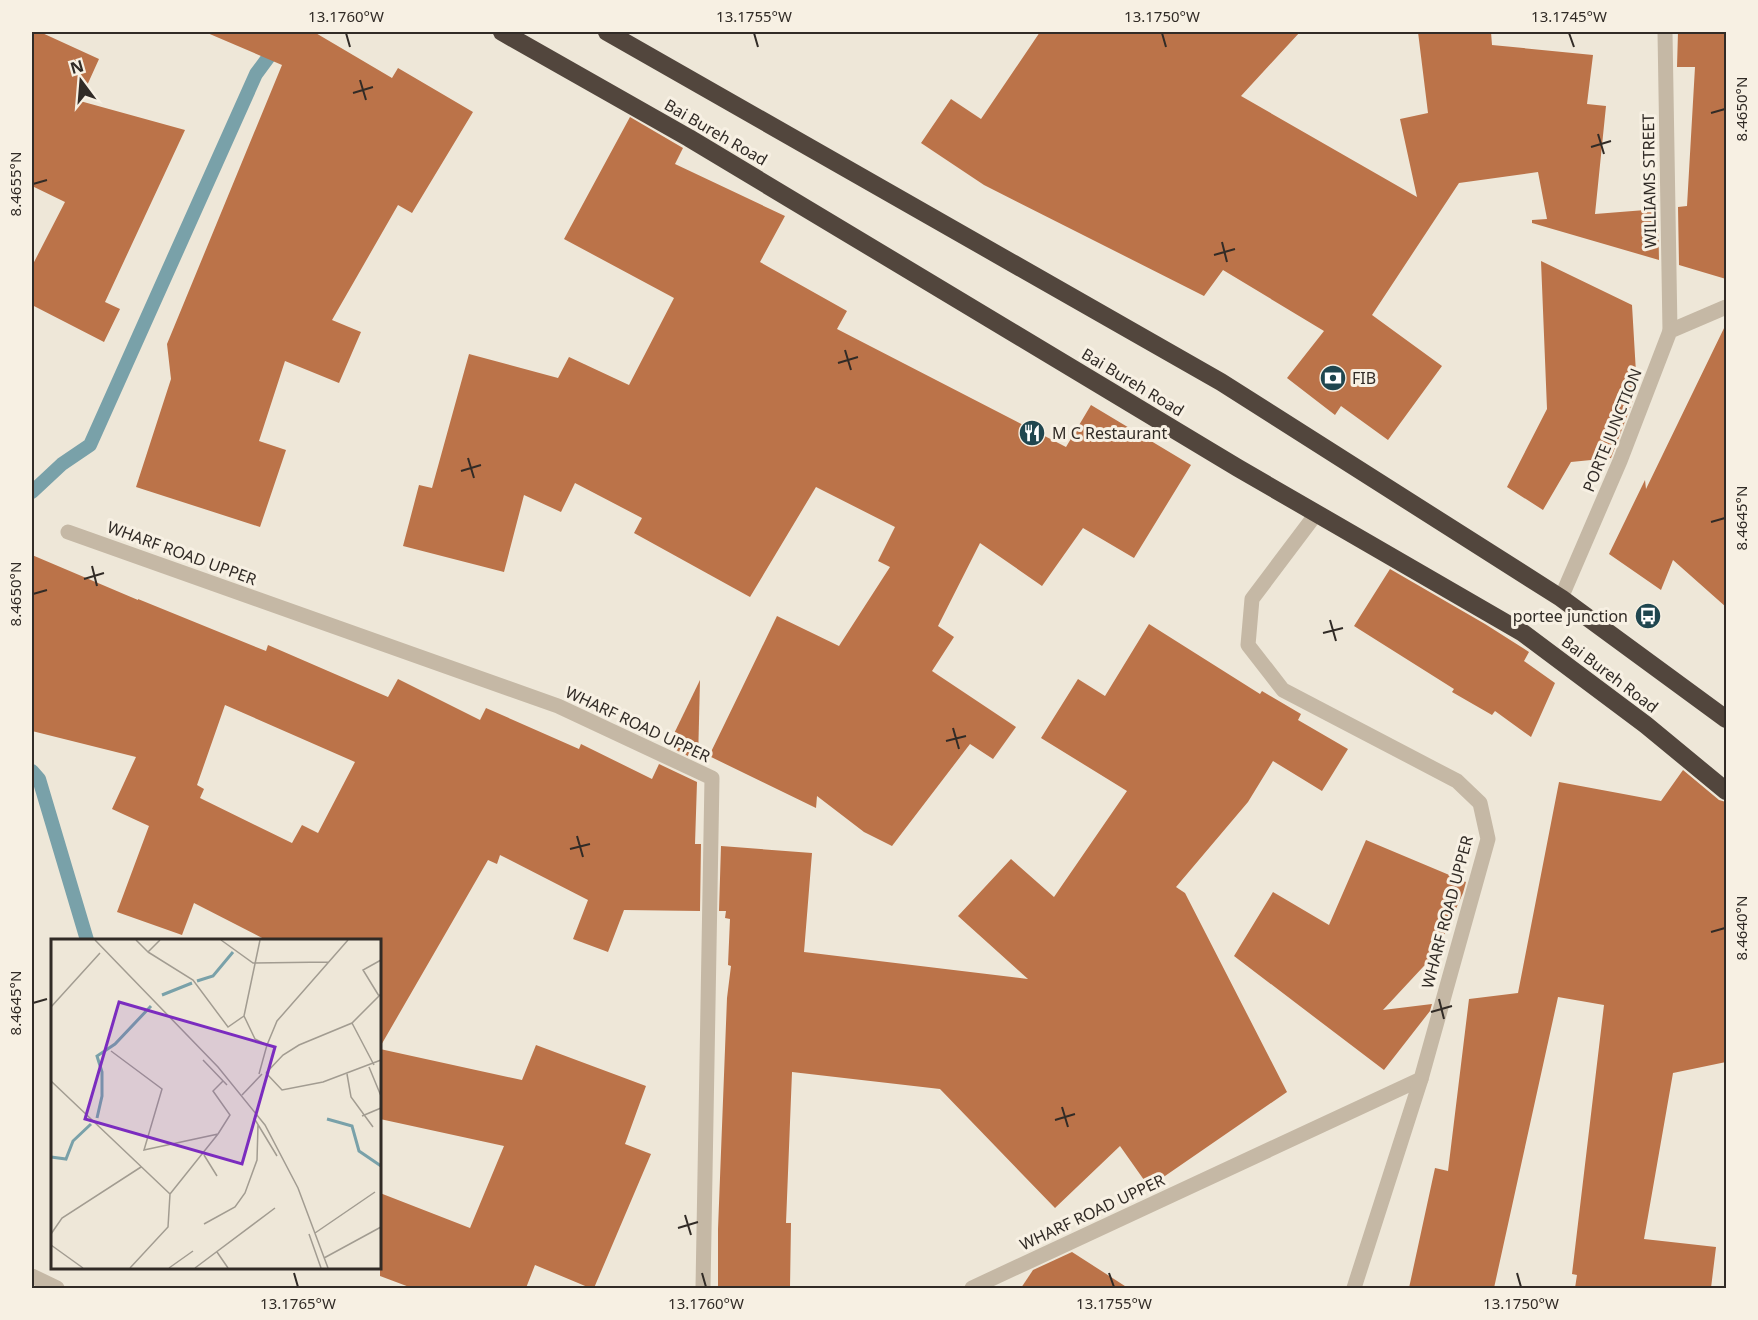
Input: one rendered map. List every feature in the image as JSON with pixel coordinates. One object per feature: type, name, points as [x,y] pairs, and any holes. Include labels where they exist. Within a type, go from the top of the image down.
[{"type":"highway","name":"Bai Bureh Road","points":[[502,32],[690,138],[1316,514],[1523,633],[1646,725],[1726,791]]},
{"type":"highway","name":"Bai Bureh Road","points":[[607,32],[1221,382],[1561,598],[1726,719]]},
{"type":"street","name":"WILLIAMS STREET","points":[[1665,32],[1670,331]]},
{"type":"street","points":[[1670,331],[1726,307]]},
{"type":"street","name":"PORTE JUNCTION","points":[[1561,598],[1620,461],[1670,331]]},
{"type":"street","name":"WHARF ROAD UPPER","points":[[972,1288],[1421,1079],[1488,839],[1480,803],[1457,781],[1283,690],[1248,645],[1252,600],[1316,514]]},
{"type":"street","name":"WHARF ROAD UPPER","points":[[68,532],[558,706],[712,778],[704,1288]]},
{"type":"street","points":[[1354,1288],[1421,1079]]},
{"type":"street","points":[[32,1276],[57,1288]]},
{"type":"building","points":[[32,32],[40,32],[99,59],[80,101],[185,130],[105,302],[120,309],[104,342],[32,305],[32,266],[65,202],[32,186]]},
{"type":"building","points":[[205,32],[314,32],[392,78],[398,68],[473,112],[412,213],[398,205],[332,320],[361,332],[339,383],[285,361],[259,441],[286,450],[260,527],[136,487],[171,379],[167,344],[282,65]]},
{"type":"building","points":[[1040,32],[1300,32],[1241,96],[1417,197],[1400,119],[1428,113],[1418,32],[1491,32],[1492,45],[1593,55],[1587,104],[1606,106],[1595,214],[1658,209],[1659,260],[1532,223],[1532,220],[1547,219],[1538,172],[1459,183],[1372,315],[1442,366],[1388,440],[1341,406],[1335,415],[1287,378],[1324,331],[1223,270],[1204,296],[984,185],[921,143],[951,99],[981,119]]},
{"type":"building","points":[[1678,32],[1726,32],[1726,279],[1679,265],[1678,207],[1687,206],[1695,67],[1677,67]]},
{"type":"building","points":[[630,117],[683,148],[675,164],[785,216],[760,262],[847,311],[837,329],[1066,447],[1091,405],[1191,465],[1134,558],[1083,528],[1042,586],[980,543],[938,626],[954,637],[932,671],[1016,727],[993,759],[970,744],[892,846],[864,832],[817,796],[816,808],[709,756],[777,616],[839,646],[890,567],[878,561],[895,527],[816,487],[750,597],[634,533],[642,518],[575,483],[561,512],[524,495],[504,572],[403,546],[419,485],[432,488],[469,354],[558,378],[569,357],[629,385],[674,298],[564,239]]},
{"type":"building","points":[[1541,261],[1632,305],[1637,390],[1611,458],[1571,462],[1543,510],[1507,487],[1547,409]]},
{"type":"building","points":[[1726,324],[1726,607],[1673,560],[1661,590],[1609,554],[1645,480],[1646,489]]},
{"type":"building","points":[[32,555],[266,651],[268,645],[388,697],[398,679],[480,720],[486,708],[579,749],[581,744],[652,779],[659,764],[697,782],[695,844],[701,844],[700,911],[624,910],[608,952],[573,939],[588,900],[500,855],[497,864],[488,860],[381,1045],[381,939],[264,939],[194,903],[182,935],[117,912],[149,826],[112,809],[136,757],[32,731]],"holes":[[[225,705],[355,762],[318,833],[302,825],[292,843],[200,798],[204,789],[197,785]]]},
{"type":"building","points":[[1390,569],[1529,652],[1524,661],[1555,683],[1531,737],[1495,711],[1492,715],[1452,692],[1454,689],[1354,626]]},
{"type":"building","points":[[1149,624],[1260,694],[1262,691],[1301,714],[1298,720],[1348,749],[1322,791],[1273,761],[1248,802],[1176,887],[1185,893],[1287,1092],[1149,1187],[1120,1146],[1055,1208],[940,1089],[792,1072],[786,1223],[791,1223],[790,1288],[718,1288],[718,1229],[727,998],[731,966],[728,965],[730,919],[725,918],[726,911],[719,911],[721,846],[812,853],[804,952],[1028,979],[958,916],[1011,859],[1054,897],[1127,791],[1041,738],[1078,679],[1105,696]]},
{"type":"building","points":[[700,680],[698,761],[668,746]]},
{"type":"building","points":[[1683,770],[1719,800],[1726,802],[1726,1062],[1673,1073],[1644,1239],[1716,1247],[1711,1288],[1575,1288],[1577,1275],[1572,1274],[1604,1005],[1558,997],[1494,1288],[1409,1288],[1435,1168],[1448,1171],[1469,999],[1518,993],[1559,782],[1661,801]]},
{"type":"building","points":[[1366,840],[1466,882],[1436,953],[1383,1010],[1432,1004],[1430,1011],[1384,1070],[1234,956],[1273,892],[1329,925]]},
{"type":"building","points":[[536,1045],[646,1086],[625,1144],[651,1154],[594,1288],[535,1265],[526,1288],[412,1288],[380,1276],[381,1193],[470,1228],[504,1146],[381,1119],[381,1049],[522,1080]]},
{"type":"building","points":[[1072,1252],[1128,1288],[1021,1288],[1033,1270]]},
{"type":"waterway","points":[[32,492],[62,464],[90,445],[256,74],[287,32]]},
{"type":"waterway","points":[[32,771],[39,779],[87,939]]},
{"type":"place","name":"FIB","points":[[1333,378]]},
{"type":"place","name":"M C Restaurant","points":[[1032,433]]},
{"type":"place","name":"portee junction","points":[[1648,616]]}]
